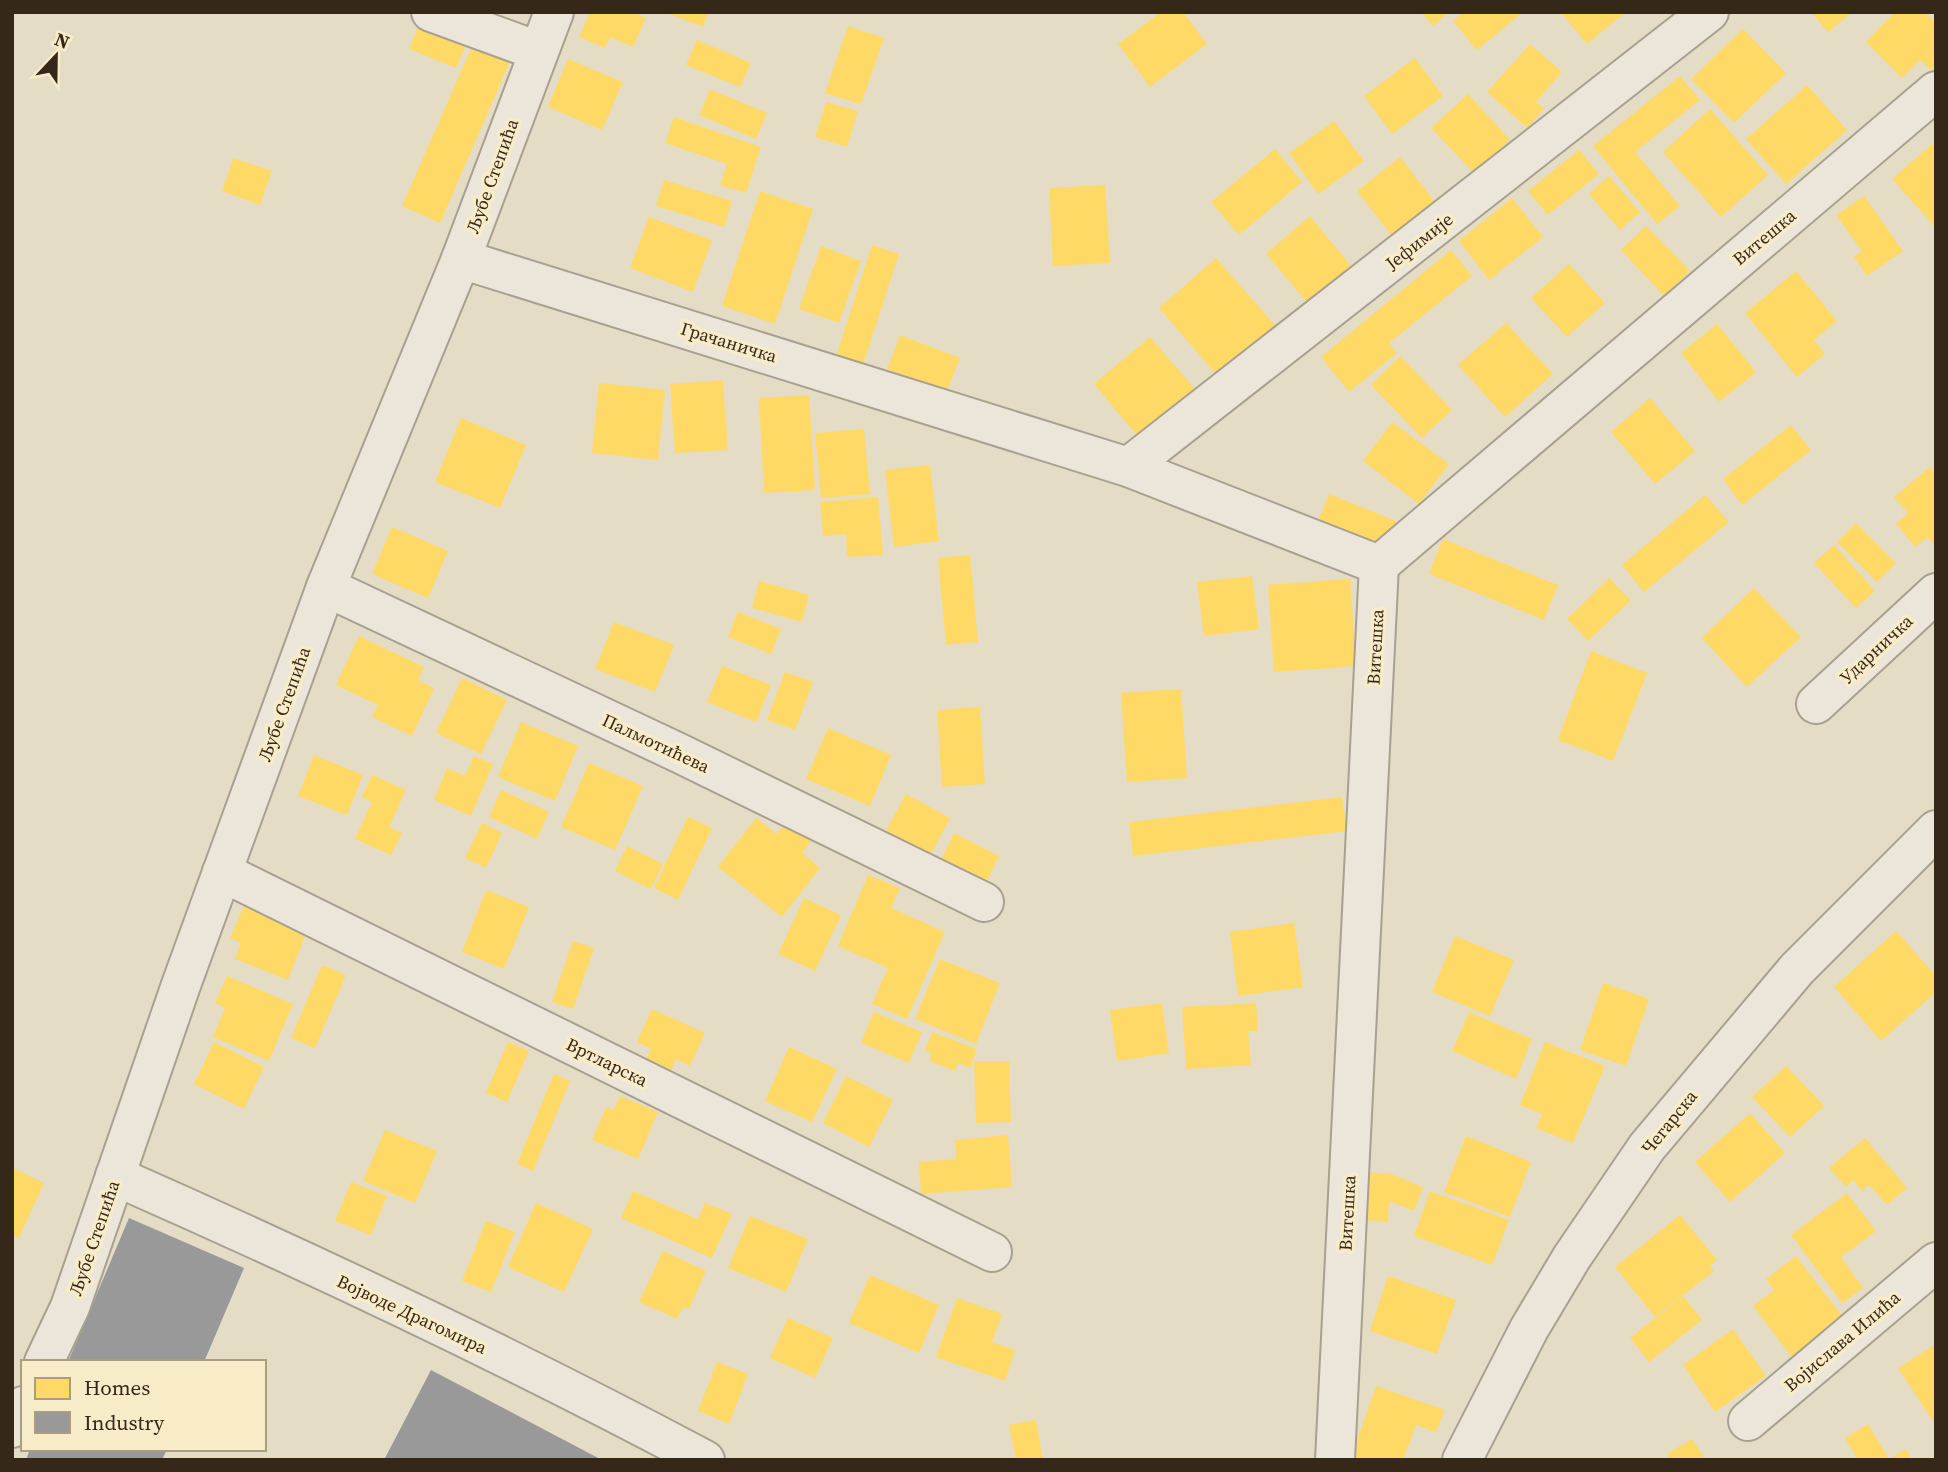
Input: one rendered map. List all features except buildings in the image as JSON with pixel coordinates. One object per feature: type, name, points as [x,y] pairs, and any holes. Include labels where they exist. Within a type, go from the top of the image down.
[{"type":"street","points":[[430,12],[538,51]]},
{"type":"street","name":"Љубе Степића","points":[[45,1360],[70,1307],[222,872],[326,587],[461,258],[554,12]]},
{"type":"street","name":"Јефимије","points":[[1128,467],[1709,12]]},
{"type":"street","name":"Витешка","points":[[1335,1460],[1379,565],[1936,91]]},
{"type":"street","name":"Грачаничка","points":[[461,258],[1128,467]]},
{"type":"street","points":[[1128,467],[1379,565]]},
{"type":"street","name":"Палмотићева","points":[[326,587],[679,753],[984,902]]},
{"type":"street","name":"Ударничка","points":[[1816,704],[1936,593]]},
{"type":"street","name":"Чегарска","points":[[1462,1460],[1529,1329],[1572,1257],[1647,1147],[1797,969],[1936,830]]},
{"type":"street","name":"Вртларска","points":[[222,872],[992,1252]]},
{"type":"street","name":"Војводе Драгомира","points":[[115,1176],[568,1387],[705,1460]]},
{"type":"street","name":"Војислава Илића","points":[[1748,1421],[1936,1262]]},
{"type":"street","points":[[12,1428],[21,1410]]}]
